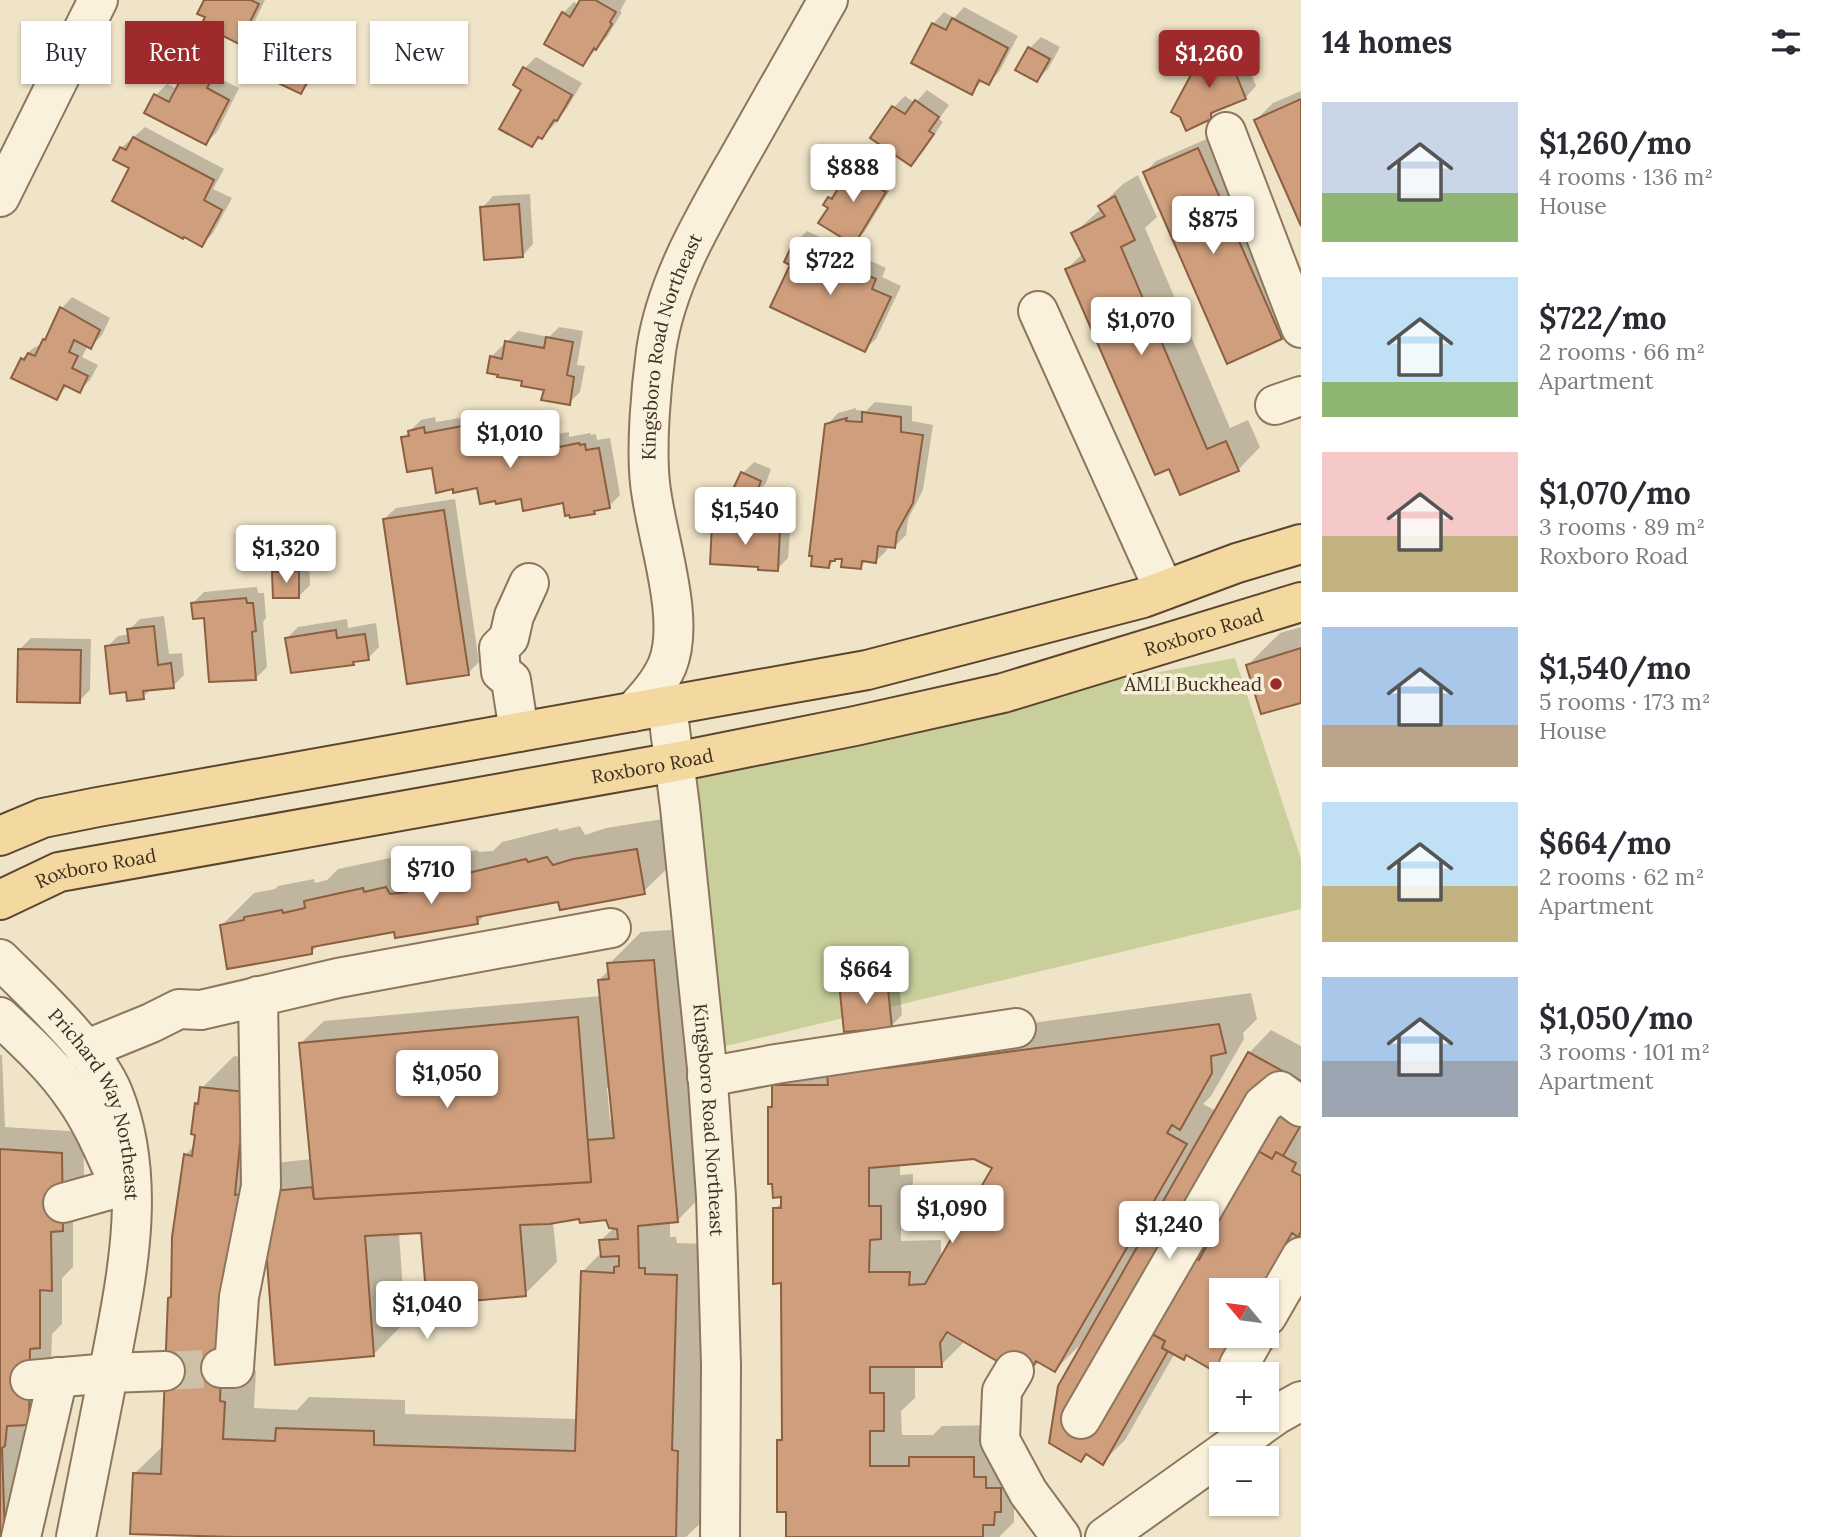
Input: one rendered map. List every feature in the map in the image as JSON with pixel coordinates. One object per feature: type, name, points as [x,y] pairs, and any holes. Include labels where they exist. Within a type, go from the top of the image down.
[{"type":"main road","points":[[0,836],[43,818],[867,670],[1130,602],[1237,563],[1301,544]]},
{"type":"main road","name":"Roxboro Road","points":[[0,900],[59,872],[675,762],[1003,693],[1301,602]]},
{"type":"street","points":[[0,197],[98,0]]},
{"type":"street","name":"Kingsboro Road Northeast","points":[[720,1537],[721,1365],[716,1197],[707,1077],[675,762],[650,709],[669,663],[674,634],[673,611],[650,482],[651,414],[656,349],[673,285],[700,226],[828,0]]},
{"type":"street","points":[[1226,132],[1301,328]]},
{"type":"street","points":[[1038,311],[1164,590]]},
{"type":"street","points":[[519,732],[511,680],[501,672],[499,648],[509,638],[514,616],[529,583]]},
{"type":"street","points":[[85,1050],[179,1009],[201,1010],[338,978],[611,928]]},
{"type":"street","name":"Prichard Way Northeast","points":[[0,959],[99,1068],[113,1092],[127,1139],[133,1198],[128,1275],[76,1537]]},
{"type":"street","points":[[221,1368],[234,1368],[239,1297],[261,1186],[258,996]]},
{"type":"street","name":"Prichard Way Northeast","points":[[0,1017],[34,1049],[76,1099],[97,1135],[120,1187],[128,1275]]},
{"type":"street","points":[[707,1077],[1016,1028]]},
{"type":"street","points":[[1080,1419],[1264,1105],[1280,1091],[1301,1107]]},
{"type":"street","points":[[1264,1105],[1301,1123]]},
{"type":"street","points":[[63,1203],[120,1187]]},
{"type":"street","points":[[1279,1295],[1301,1257]]},
{"type":"street","points":[[21,1537],[44,1378],[165,1371]]},
{"type":"street","points":[[1014,1371],[1002,1391],[1000,1440],[1028,1492],[1061,1537]]},
{"type":"street","points":[[1105,1537],[1281,1406]]},
{"type":"green space","points":[[1235,658],[1301,859],[1301,909],[709,1050],[675,762]]},
{"type":"building","points":[[204,0],[251,0],[259,4],[250,21],[238,21],[238,44],[224,36],[224,21],[203,21],[205,17],[197,14]]},
{"type":"building","points":[[580,0],[595,0],[616,12],[610,22],[612,24],[583,66],[544,44],[562,12],[570,17]]},
{"type":"building","points":[[952,18],[1008,48],[989,85],[979,80],[972,95],[911,63],[932,23],[946,30]]},
{"type":"building","points":[[1028,47],[1050,59],[1037,82],[1015,70]]},
{"type":"building","points":[[1225,47],[1246,99],[1211,113],[1211,119],[1186,131],[1180,117],[1171,112],[1193,71],[1205,66],[1201,57]]},
{"type":"building","points":[[523,67],[572,95],[557,121],[554,120],[542,139],[538,137],[532,147],[499,129],[521,90],[513,85]]},
{"type":"building","points":[[178,84],[209,84],[207,88],[229,100],[206,145],[144,113],[154,94],[169,102]]},
{"type":"building","points":[[280,84],[306,84],[301,94]]},
{"type":"building","points":[[1301,99],[1301,226],[1254,120]]},
{"type":"building","points":[[915,100],[939,117],[929,131],[934,134],[911,166],[870,138],[892,106],[905,114]]},
{"type":"building","points":[[133,137],[214,180],[204,200],[222,210],[202,247],[112,201],[129,168],[113,160],[120,147],[126,150]]},
{"type":"building","points":[[1198,148],[1282,339],[1227,364],[1143,172]]},
{"type":"building","points":[[859,159],[881,173],[873,185],[886,192],[854,245],[818,223],[828,208],[823,205],[828,197],[832,199],[841,183],[846,185]]},
{"type":"building","points":[[1115,196],[1135,240],[1121,247],[1207,449],[1226,441],[1239,471],[1180,495],[1169,469],[1155,475],[1065,269],[1085,261],[1071,233],[1105,216],[1098,206]]},
{"type":"building","points":[[519,204],[523,257],[484,260],[480,207]]},
{"type":"building","points":[[794,241],[876,279],[872,289],[891,297],[865,352],[770,307],[790,265],[784,262]]},
{"type":"building","points":[[60,307],[100,330],[91,349],[74,340],[69,352],[78,356],[72,368],[88,376],[80,393],[64,385],[57,400],[11,378],[21,358],[24,360],[28,353],[35,356]]},
{"type":"building","points":[[546,337],[573,342],[567,375],[574,377],[570,405],[541,400],[544,390],[521,386],[522,381],[487,373],[490,356],[502,359],[505,341],[544,348]]},
{"type":"building","points":[[862,412],[901,417],[901,432],[923,435],[913,503],[897,532],[895,548],[878,546],[876,563],[862,561],[861,569],[841,567],[842,559],[835,559],[830,561],[829,568],[811,566],[812,556],[809,556],[825,424],[847,418],[846,421],[862,422]]},
{"type":"building","points":[[473,424],[476,443],[515,435],[517,450],[558,443],[559,447],[579,443],[585,444],[586,450],[599,448],[610,508],[594,511],[595,514],[570,518],[569,515],[565,516],[563,503],[523,511],[521,499],[480,504],[477,488],[436,493],[432,468],[407,472],[401,437],[409,436],[408,431],[424,427],[425,433]]},
{"type":"building","points":[[741,472],[761,481],[755,496],[734,487]]},
{"type":"building","points":[[444,510],[469,675],[407,684],[383,519]]},
{"type":"building","points":[[712,524],[780,530],[778,571],[710,564]]},
{"type":"building","points":[[299,571],[299,598],[273,598],[272,572]]},
{"type":"building","points":[[246,598],[247,603],[253,603],[256,631],[252,632],[256,680],[209,682],[204,618],[193,619],[191,603]]},
{"type":"building","points":[[154,626],[158,665],[171,663],[174,688],[143,691],[144,699],[127,701],[126,692],[110,694],[105,646],[129,643],[127,629]]},
{"type":"building","points":[[336,630],[337,638],[365,634],[369,660],[353,662],[354,665],[291,673],[285,638]]},
{"type":"building","name":"AMLI Buckhead","points":[[1301,648],[1301,703],[1261,714],[1246,665]]},
{"type":"building","points":[[18,649],[81,650],[80,703],[17,702]]},
{"type":"building","points":[[637,849],[645,894],[560,910],[558,902],[477,917],[478,924],[395,938],[394,932],[312,947],[312,954],[227,969],[220,925],[244,920],[244,917],[305,908],[304,901],[363,888],[364,892],[386,887],[390,894],[407,892],[408,887],[445,881],[468,881],[468,873],[526,859],[528,862],[547,857],[553,865],[573,859]]},
{"type":"building","points":[[654,960],[678,1222],[638,1226],[639,1268],[645,1268],[645,1274],[677,1275],[672,1450],[678,1451],[676,1537],[234,1537],[130,1534],[133,1473],[161,1474],[172,1237],[184,1154],[192,1156],[195,1135],[191,1134],[200,1087],[245,1092],[235,1195],[312,1187],[314,1199],[591,1182],[587,1140],[614,1138],[598,980],[609,979],[607,963]],"holes":[[[579,1219],[580,1223],[606,1220],[609,1228],[617,1229],[618,1239],[599,1240],[601,1257],[619,1256],[619,1266],[614,1267],[614,1273],[581,1271],[575,1451],[374,1445],[374,1431],[276,1428],[275,1441],[223,1439],[225,1402],[220,1401],[225,1265],[266,1249],[275,1365],[374,1356],[365,1236],[421,1233],[427,1305],[526,1296],[520,1225]]]},
{"type":"building","points":[[887,979],[892,1028],[844,1032],[839,983]]},
{"type":"building","points":[[578,1017],[591,1182],[314,1199],[299,1043]]},
{"type":"building","points":[[1219,1024],[1226,1053],[1211,1056],[1212,1073],[1180,1130],[1172,1125],[1167,1133],[1187,1144],[1055,1372],[1036,1361],[1026,1378],[947,1332],[940,1343],[942,1367],[870,1367],[870,1393],[884,1393],[884,1431],[870,1431],[870,1466],[909,1466],[909,1457],[974,1457],[974,1477],[986,1477],[986,1488],[1001,1488],[1001,1512],[995,1512],[994,1525],[983,1525],[983,1537],[786,1537],[786,1512],[777,1512],[777,1440],[782,1440],[781,1283],[773,1284],[773,1208],[781,1208],[781,1197],[773,1198],[772,1184],[768,1184],[768,1107],[772,1107],[772,1085],[828,1085],[827,1073],[886,1065],[886,1068]],"holes":[[[974,1159],[992,1168],[925,1284],[909,1285],[910,1272],[869,1272],[870,1240],[881,1239],[881,1206],[869,1206],[869,1168]]]},
{"type":"building","points":[[1248,1052],[1301,1081],[1301,1125],[1283,1156],[1276,1152],[1272,1159],[1258,1151],[1209,1222],[1217,1227],[1199,1260],[1189,1254],[1152,1334],[1165,1341],[1162,1348],[1168,1351],[1103,1465],[1086,1454],[1081,1462],[1049,1443],[1058,1386]]},
{"type":"building","points":[[0,1149],[62,1153],[63,1231],[51,1232],[52,1291],[40,1290],[40,1348],[30,1349],[29,1425],[7,1426],[5,1446],[2,1448],[5,1537],[0,1537]]},
{"type":"building","points":[[1258,1151],[1272,1159],[1276,1152],[1296,1163],[1292,1171],[1301,1176],[1301,1232],[1298,1237],[1292,1233],[1285,1245],[1294,1250],[1275,1278],[1209,1278],[1209,1348],[1229,1348],[1220,1362],[1209,1362],[1209,1368],[1186,1355],[1184,1360],[1162,1348],[1165,1341],[1152,1334],[1189,1254],[1199,1260],[1217,1227],[1209,1222]]},
{"type":"tunnel","points":[[165,1371],[221,1368]]},
{"type":"place","name":"AMLI Buckhead","points":[[1276,684]]}]
